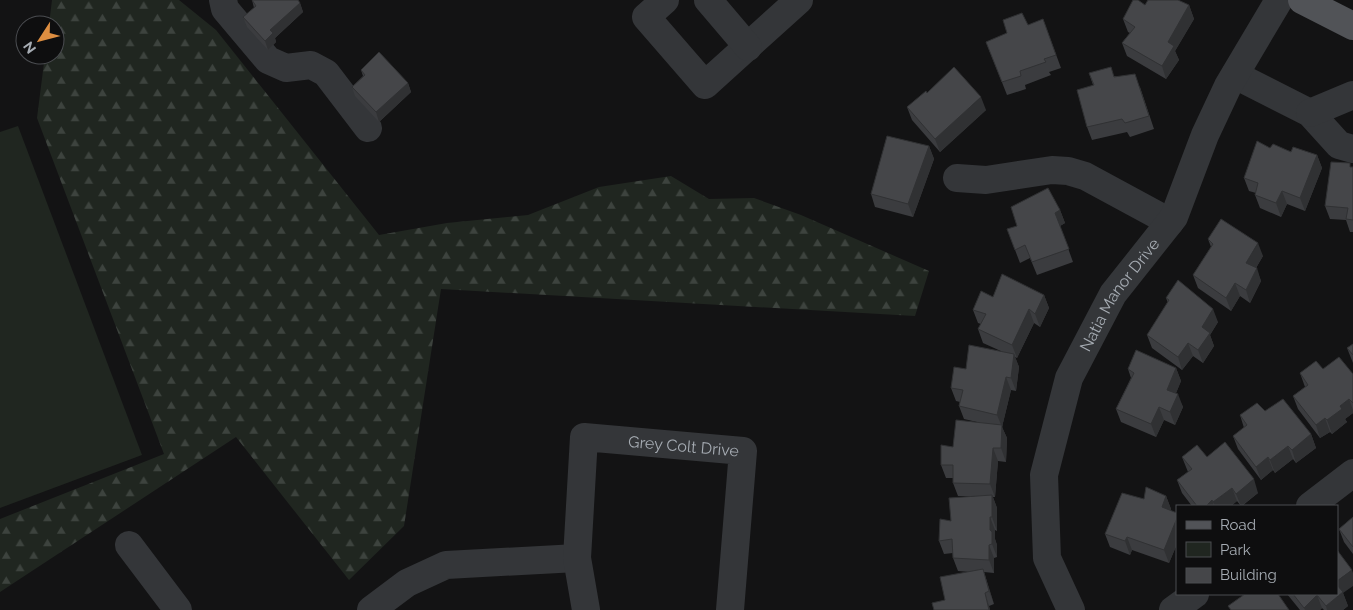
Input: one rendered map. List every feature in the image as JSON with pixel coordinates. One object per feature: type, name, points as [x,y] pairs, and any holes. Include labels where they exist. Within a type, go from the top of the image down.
[{"type":"main road","points":[[1302,0],[1353,26]]},
{"type":"street","points":[[223,0],[226,9],[268,60],[286,68],[311,65],[326,73],[368,128]]},
{"type":"street","points":[[665,0],[646,17],[705,85],[799,0]]},
{"type":"street","points":[[708,0],[748,47]]},
{"type":"street","name":"Natia Manor Drive","points":[[1071,610],[1047,558],[1044,475],[1068,378],[1113,294],[1174,217],[1205,135],[1235,75],[1279,0]]},
{"type":"street","points":[[1235,75],[1310,113],[1339,145],[1353,149]]},
{"type":"street","points":[[1310,113],[1353,95]]},
{"type":"street","points":[[957,178],[986,180],[1052,170],[1068,171],[1085,176],[1170,222]]},
{"type":"street","name":"Grey Colt Drive","points":[[586,610],[577,558],[584,437],[742,451],[730,610]]},
{"type":"street","points":[[1311,505],[1353,473]]},
{"type":"street","points":[[129,545],[178,610]]},
{"type":"street","points":[[371,610],[407,583],[446,565],[577,558]]},
{"type":"street","points":[[1173,610],[1193,595]]},
{"type":"green space","points":[[52,0],[179,0],[216,30],[379,235],[447,223],[528,215],[599,187],[671,176],[709,199],[754,198],[801,215],[929,271],[915,316],[441,289],[404,526],[349,580],[236,437],[0,592],[0,519],[164,454],[37,118],[44,65],[65,65],[65,15],[50,15]]},
{"type":"green space","points":[[18,126],[142,455],[0,508],[0,132]]},
{"type":"building","points":[[252,0],[298,0],[300,3],[270,30],[273,33],[265,41],[243,17],[256,6]]},
{"type":"building","points":[[1133,0],[1138,0],[1145,5],[1148,0],[1178,0],[1189,5],[1168,42],[1174,46],[1162,66],[1122,43],[1135,27],[1123,19]]},
{"type":"building","points":[[1022,13],[1028,25],[1043,19],[1056,55],[1044,59],[1046,62],[1020,71],[1021,76],[1002,82],[986,42],[1007,33],[1003,20]]},
{"type":"building","points":[[379,52],[408,83],[376,112],[352,87],[365,75],[361,70]]},
{"type":"building","points":[[954,67],[981,97],[935,139],[907,107],[926,91],[927,93]]},
{"type":"building","points":[[1111,67],[1114,77],[1135,74],[1149,116],[1125,123],[1122,119],[1087,127],[1077,90],[1094,85],[1089,73]]},
{"type":"building","points":[[887,136],[929,146],[908,204],[871,194]]},
{"type":"building","points":[[1257,141],[1270,148],[1273,144],[1291,152],[1293,147],[1317,155],[1300,198],[1282,191],[1276,203],[1255,195],[1258,183],[1244,178]]},
{"type":"building","points":[[1331,162],[1350,163],[1350,167],[1353,167],[1353,220],[1346,219],[1348,208],[1325,206]]},
{"type":"building","points":[[1048,188],[1060,210],[1055,213],[1069,249],[1032,262],[1025,245],[1015,250],[1007,229],[1017,226],[1011,207]]},
{"type":"building","points":[[1221,219],[1258,243],[1246,263],[1257,268],[1246,290],[1235,283],[1226,298],[1193,275],[1213,244],[1208,239]]},
{"type":"building","points":[[1002,274],[1044,295],[1035,314],[1029,309],[1012,345],[978,329],[986,314],[973,310],[981,291],[993,297]]},
{"type":"building","points":[[1178,280],[1213,309],[1202,327],[1210,333],[1198,350],[1188,343],[1178,357],[1147,335],[1169,300],[1166,298]]},
{"type":"building","points":[[1353,344],[1353,355],[1347,348]]},
{"type":"building","points":[[969,345],[1014,354],[1011,378],[1006,377],[997,415],[959,406],[963,390],[951,388],[954,367],[966,369]]},
{"type":"building","points":[[1136,350],[1176,368],[1167,390],[1178,394],[1170,412],[1159,407],[1151,424],[1116,409],[1134,373],[1128,369]]},
{"type":"building","points":[[1339,357],[1353,374],[1353,403],[1349,399],[1340,406],[1342,409],[1327,420],[1325,418],[1316,425],[1293,396],[1308,385],[1300,373],[1316,361],[1323,369]]},
{"type":"building","points":[[1283,399],[1311,434],[1292,450],[1288,446],[1270,460],[1268,457],[1256,467],[1233,436],[1247,425],[1240,415],[1257,403],[1265,411]]},
{"type":"building","points":[[956,420],[1002,425],[1001,448],[993,448],[990,484],[953,483],[953,465],[941,465],[941,445],[953,447]]},
{"type":"building","points":[[1225,442],[1254,479],[1236,494],[1232,488],[1207,505],[1196,505],[1177,480],[1192,469],[1182,457],[1197,445],[1207,457]]},
{"type":"building","points":[[1146,487],[1166,496],[1162,507],[1176,513],[1176,520],[1164,550],[1127,537],[1125,541],[1105,534],[1122,493],[1144,499]]},
{"type":"building","points":[[992,495],[990,530],[992,532],[992,544],[989,545],[989,560],[953,558],[952,539],[939,541],[940,519],[951,521],[949,498]]},
{"type":"building","points":[[1353,517],[1353,547],[1339,529]]},
{"type":"building","points":[[1338,551],[1352,570],[1338,580]]},
{"type":"building","points":[[983,569],[989,591],[985,593],[989,610],[934,610],[932,603],[945,600],[940,577]]},
{"type":"building","points":[[1338,586],[1343,592],[1326,606],[1317,595],[1338,595]]},
{"type":"building","points":[[1244,595],[1279,595],[1289,610],[1231,610],[1228,606]]},
{"type":"building","points":[[1294,595],[1317,595],[1304,608]]}]
